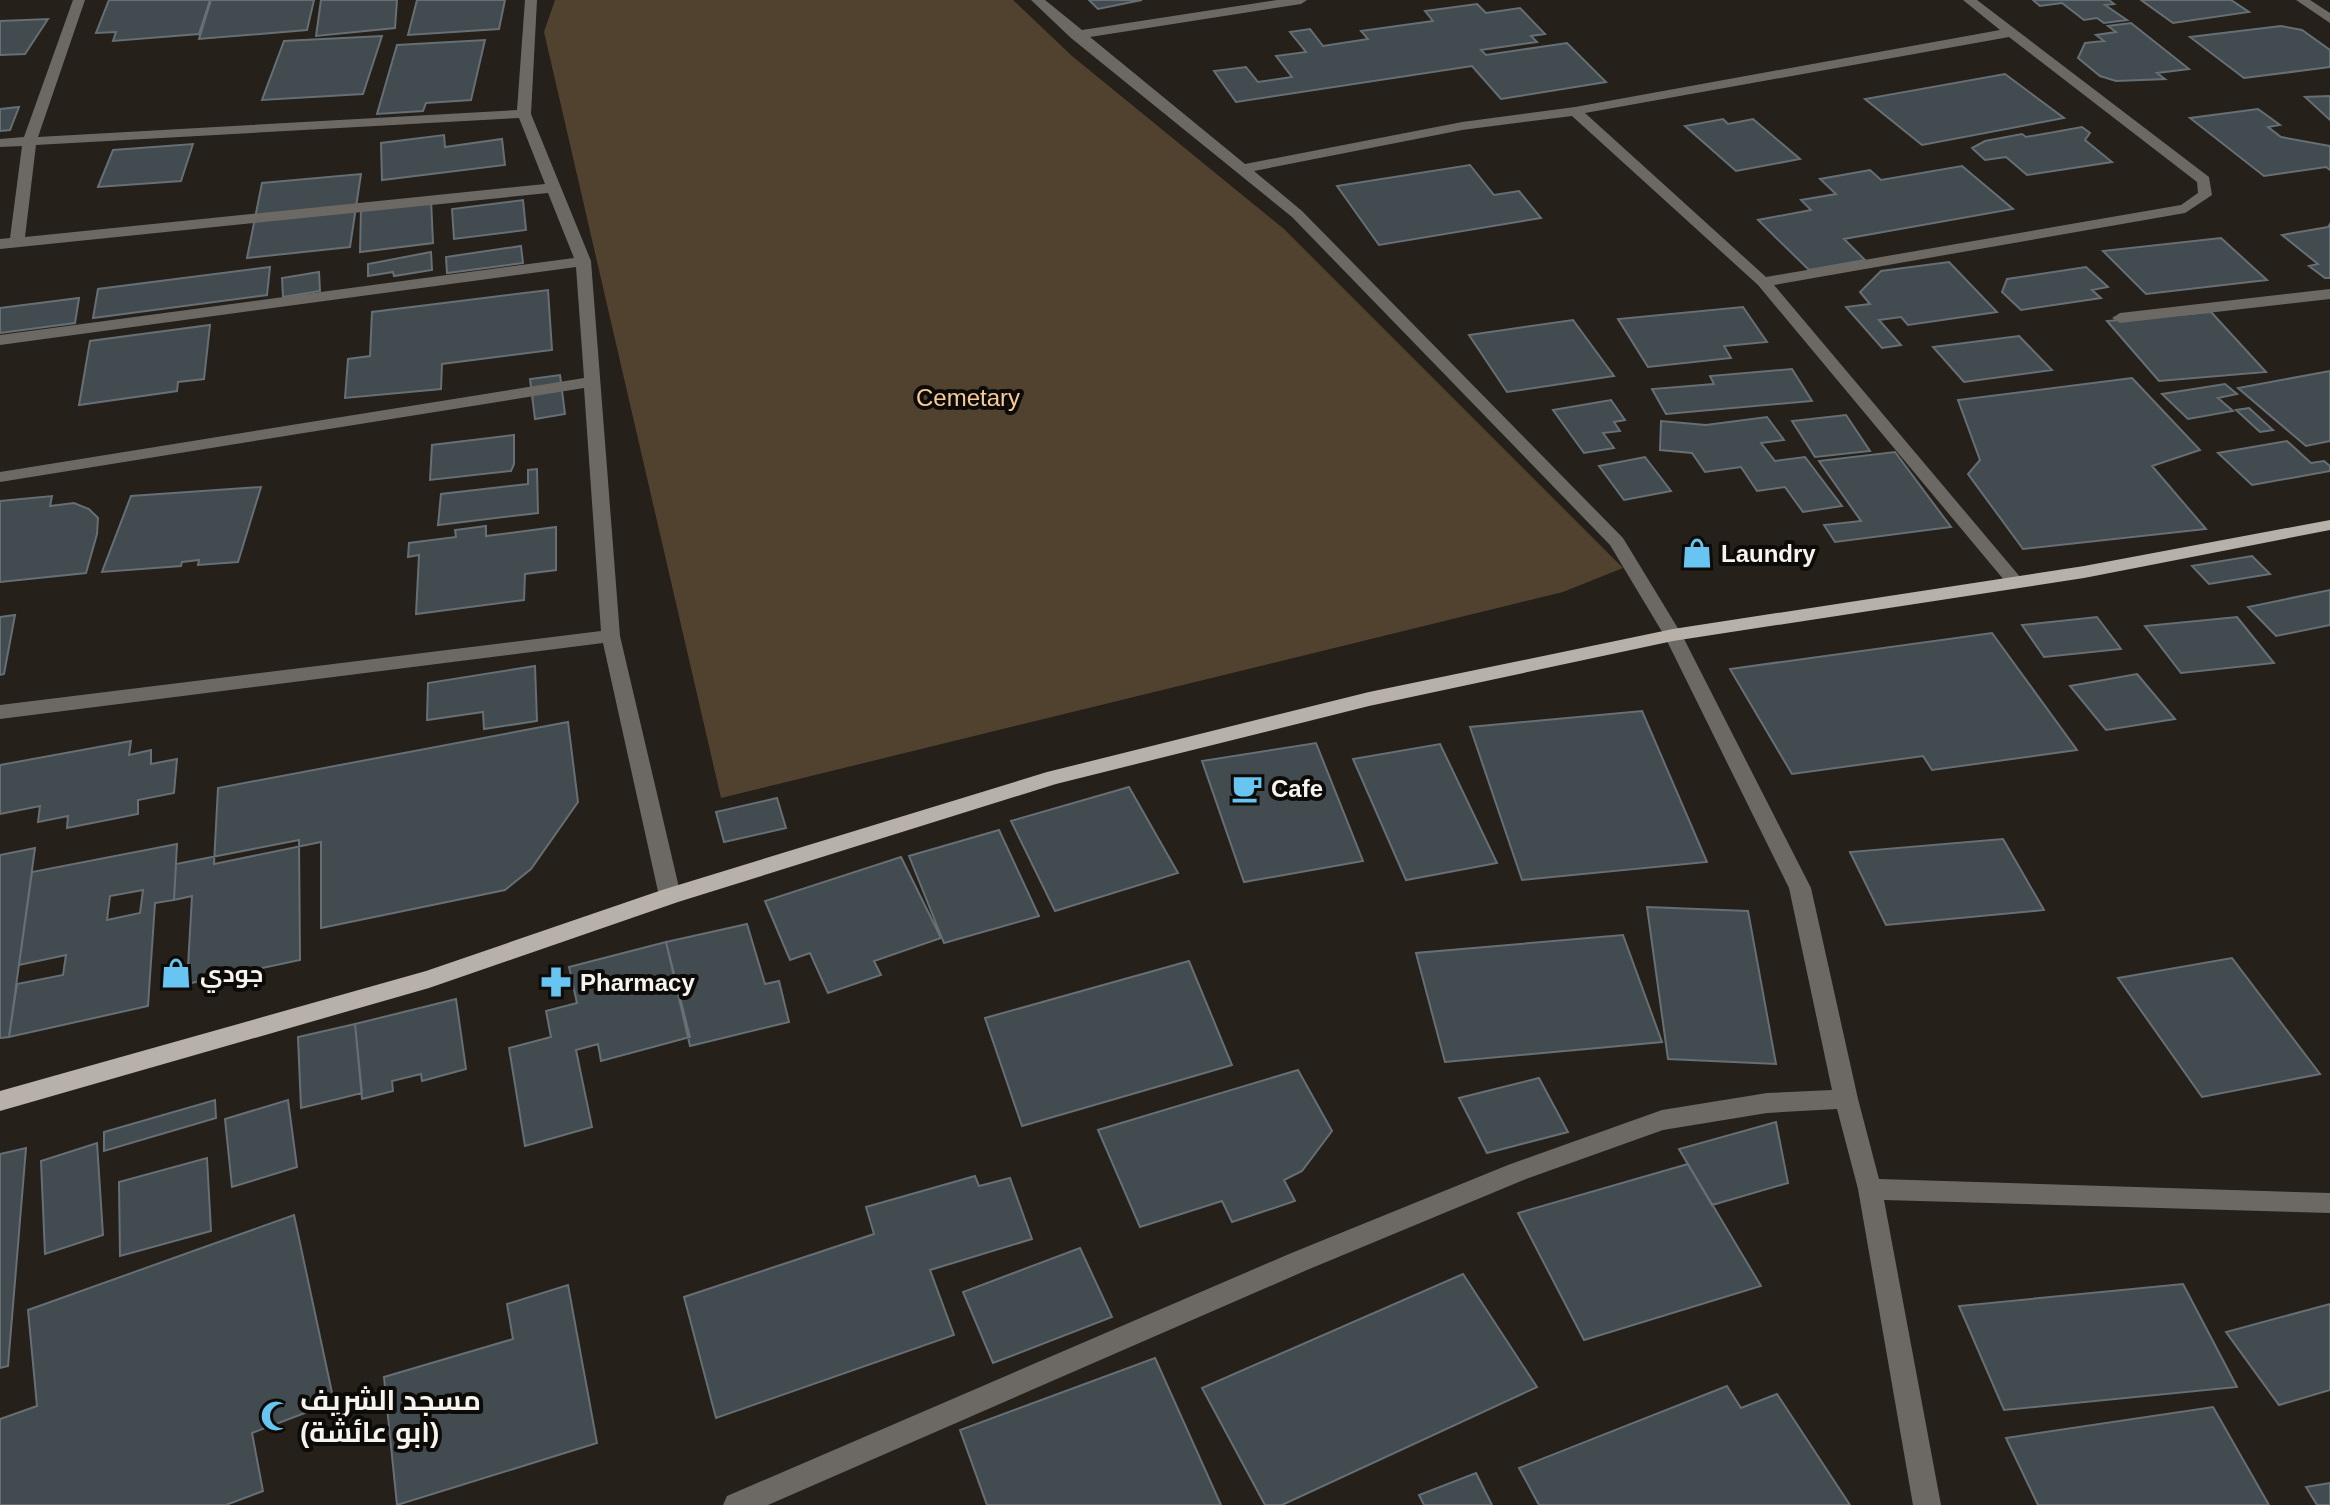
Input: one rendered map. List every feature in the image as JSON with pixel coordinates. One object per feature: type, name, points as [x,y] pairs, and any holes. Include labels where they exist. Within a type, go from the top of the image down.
[{"type":"main road","points":[[0,1101],[429,979],[670,896],[1054,777],[1369,699],[1673,635],[2197,552],[2330,525]]},
{"type":"street","points":[[17,242],[30,141],[79,0]]},
{"type":"street","points":[[531,0],[524,114],[583,261],[611,636],[670,896]]},
{"type":"street","points":[[1037,0],[1297,214],[1617,542],[1673,635],[1800,888],[1846,1099],[1870,1189],[1927,1505]]},
{"type":"street","points":[[1076,35],[1301,0]]},
{"type":"street","points":[[1763,282],[2185,209],[2205,195],[2204,180],[1969,0]]},
{"type":"street","points":[[2302,0],[2330,19]]},
{"type":"street","points":[[1242,169],[1462,126],[1575,111],[2012,32]]},
{"type":"street","points":[[1575,111],[1763,282],[2015,582]]},
{"type":"street","points":[[0,143],[524,114]]},
{"type":"street","points":[[0,244],[553,188]]},
{"type":"street","points":[[0,340],[583,261]]},
{"type":"street","points":[[2120,318],[2330,294]]},
{"type":"street","points":[[0,477],[591,382]]},
{"type":"street","points":[[0,712],[611,636]]},
{"type":"street","points":[[737,1505],[1284,1268],[1517,1172],[1662,1120],[1767,1103],[1846,1099]]},
{"type":"street","points":[[1870,1189],[2330,1203]]},
{"type":"green space","name":"Cemetary","points":[[555,0],[1013,0],[1072,56],[1284,229],[1623,568],[1563,592],[721,798],[544,32]]},
{"type":"building","points":[[109,0],[210,0],[199,34],[113,41],[116,32],[96,33]]},
{"type":"building","points":[[211,0],[314,0],[307,30],[199,39]]},
{"type":"building","points":[[321,0],[397,0],[395,28],[316,36]]},
{"type":"building","points":[[417,0],[505,0],[499,29],[408,35]]},
{"type":"building","points":[[1089,0],[1142,0],[1098,9]]},
{"type":"building","points":[[2033,0],[2109,0],[2114,4],[2105,5],[2127,20],[2104,23],[2097,18],[2084,20],[2062,3],[2040,6]]},
{"type":"building","points":[[2141,0],[2231,0],[2249,12],[2173,23]]},
{"type":"building","points":[[1477,4],[1486,13],[1520,8],[1545,34],[1531,36],[1537,42],[1481,50],[1486,55],[1567,43],[1606,82],[1501,99],[1472,66],[1236,102],[1214,71],[1246,67],[1258,82],[1292,77],[1276,56],[1306,52],[1290,32],[1310,29],[1323,46],[1368,39],[1361,31],[1433,21],[1425,11]]},
{"type":"building","points":[[48,19],[25,54],[0,55],[0,21]]},
{"type":"building","points":[[2131,23],[2189,69],[2157,73],[2165,79],[2116,81],[2100,76],[2078,58],[2085,43],[2104,41],[2096,35],[2116,32],[2108,26]]},
{"type":"building","points":[[2281,26],[2302,30],[2330,50],[2330,67],[2244,78],[2190,37]]},
{"type":"building","points":[[382,36],[363,94],[262,100],[284,41]]},
{"type":"building","points":[[485,40],[471,100],[426,103],[423,111],[377,114],[397,45]]},
{"type":"building","points":[[2005,74],[2064,118],[1922,145],[1865,99]]},
{"type":"building","points":[[2330,96],[2330,120],[2305,97]]},
{"type":"building","points":[[19,107],[10,130],[0,131],[0,109]]},
{"type":"building","points":[[2258,109],[2280,125],[2268,127],[2281,137],[2330,146],[2330,170],[2326,167],[2264,176],[2190,118]]},
{"type":"building","points":[[1723,119],[1728,124],[1753,119],[1800,159],[1736,171],[1685,126]]},
{"type":"building","points":[[2082,127],[2090,133],[2085,140],[2112,162],[2027,175],[2006,157],[1985,160],[1972,148],[1985,141]]},
{"type":"building","points":[[444,135],[445,147],[502,139],[505,165],[382,180],[381,143]]},
{"type":"building","points":[[193,144],[181,181],[98,187],[113,150]]},
{"type":"building","points":[[1470,165],[1494,195],[1519,191],[1541,218],[1379,245],[1337,186]]},
{"type":"building","points":[[1962,166],[2013,209],[1844,239],[1865,260],[1809,270],[1758,220],[1811,210],[1801,200],[1836,194],[1820,179],[1870,170],[1881,180]]},
{"type":"building","points":[[361,174],[350,247],[247,258],[262,183]]},
{"type":"building","points":[[431,199],[433,243],[360,252],[361,208]]},
{"type":"building","points":[[523,200],[526,230],[454,239],[452,209]]},
{"type":"building","points":[[2330,224],[2330,278],[2325,278],[2309,266],[2318,264],[2282,235],[2328,227]]},
{"type":"building","points":[[2221,238],[2267,280],[2146,294],[2103,251]]},
{"type":"building","points":[[521,246],[523,263],[447,273],[446,257]]},
{"type":"building","points":[[431,252],[432,270],[394,276],[393,272],[368,276],[368,264]]},
{"type":"building","points":[[1949,262],[1997,312],[1908,325],[1901,317],[1879,320],[1901,345],[1882,348],[1846,307],[1870,304],[1860,292],[1881,271]]},
{"type":"building","points":[[270,267],[267,295],[93,318],[98,289]]},
{"type":"building","points":[[2086,267],[2108,287],[2092,290],[2101,298],[2021,310],[2002,292],[2007,279]]},
{"type":"building","points":[[319,272],[320,291],[283,297],[282,278]]},
{"type":"building","points":[[548,290],[552,350],[442,364],[441,389],[345,398],[348,359],[370,356],[372,312]]},
{"type":"building","points":[[79,298],[75,323],[0,333],[0,308]]},
{"type":"building","points":[[1743,307],[1767,342],[1724,346],[1731,358],[1648,367],[1618,319]]},
{"type":"building","points":[[2211,312],[2266,372],[2159,381],[2107,321]]},
{"type":"building","points":[[1573,320],[1614,376],[1507,392],[1469,335]]},
{"type":"building","points":[[210,325],[204,379],[178,382],[177,391],[79,405],[90,341]]},
{"type":"building","points":[[2019,336],[2052,370],[1964,382],[1933,347]]},
{"type":"building","points":[[1792,369],[1812,401],[1666,414],[1652,389],[1714,384],[1710,376]]},
{"type":"building","points":[[2330,371],[2330,441],[2306,446],[2238,388]]},
{"type":"building","points":[[560,375],[565,414],[535,419],[530,379]]},
{"type":"building","points":[[2132,378],[2200,450],[2152,466],[2206,529],[2023,549],[1968,474],[1980,460],[1958,400]]},
{"type":"building","points":[[2225,384],[2237,394],[2218,398],[2233,411],[2188,419],[2162,394]]},
{"type":"building","points":[[1611,400],[1625,420],[1614,422],[1620,431],[1603,433],[1614,448],[1584,453],[1553,410]]},
{"type":"building","points":[[2249,408],[2273,430],[2260,432],[2236,410]]},
{"type":"building","points":[[1846,415],[1870,451],[1815,457],[1792,421]]},
{"type":"building","points":[[1767,417],[1784,440],[1761,443],[1775,461],[1805,457],[1842,506],[1803,512],[1785,487],[1757,491],[1741,467],[1705,472],[1692,453],[1660,450],[1661,421],[1706,425]]},
{"type":"building","points":[[514,435],[514,464],[511,471],[430,480],[432,445]]},
{"type":"building","points":[[2287,441],[2311,463],[2324,461],[2330,466],[2330,471],[2252,485],[2218,453]]},
{"type":"building","points":[[1895,452],[1951,527],[1835,542],[1824,525],[1861,521],[1819,461]]},
{"type":"building","points":[[1645,457],[1671,491],[1624,500],[1599,466]]},
{"type":"building","points":[[537,469],[538,513],[438,525],[441,494],[528,484],[528,470]]},
{"type":"building","points":[[261,487],[238,562],[198,565],[199,560],[182,562],[181,566],[102,572],[131,496]]},
{"type":"building","points":[[52,496],[50,506],[74,503],[89,509],[98,518],[97,534],[86,573],[0,582],[0,501]]},
{"type":"building","points":[[486,526],[486,536],[556,527],[556,570],[525,574],[524,600],[416,614],[419,555],[408,557],[409,543],[456,537],[455,530]]},
{"type":"building","points":[[2252,556],[2270,574],[2209,584],[2192,566]]},
{"type":"building","points":[[2330,590],[2330,625],[2276,636],[2248,607]]},
{"type":"building","points":[[15,615],[4,674],[0,675],[0,617]]},
{"type":"building","points":[[2097,617],[2121,649],[2044,657],[2022,625]]},
{"type":"building","points":[[2237,617],[2274,663],[2181,673],[2145,626]]},
{"type":"building","points":[[1992,633],[2077,750],[1932,770],[1923,756],[1792,774],[1730,669]]},
{"type":"building","points":[[535,666],[537,721],[484,729],[483,712],[427,720],[428,683]]},
{"type":"building","points":[[2137,674],[2175,719],[2106,730],[2070,686]]},
{"type":"building","points":[[1642,711],[1707,862],[1522,880],[1470,727]]},
{"type":"building","points":[[568,722],[578,802],[531,869],[505,890],[321,928],[321,842],[214,864],[218,788]]},
{"type":"building","points":[[131,741],[129,755],[151,750],[151,764],[177,759],[174,793],[138,800],[138,814],[67,828],[68,816],[38,822],[40,806],[0,814],[0,765]]},
{"type":"building","points":[[1316,743],[1363,861],[1244,882],[1202,761]]},
{"type":"building","points":[[1440,744],[1497,863],[1406,880],[1353,759]]},
{"type":"building","points":[[1129,787],[1178,873],[1055,911],[1011,821]]},
{"type":"building","points":[[777,798],[786,828],[724,842],[716,812]]},
{"type":"building","points":[[999,830],[1039,916],[944,943],[909,856]]},
{"type":"building","points":[[2003,839],[2044,910],[1886,925],[1850,852]]},
{"type":"building","points":[[299,840],[300,960],[187,984],[192,896],[174,900],[176,864]]},
{"type":"building","points":[[177,844],[174,900],[155,903],[148,1006],[9,1037],[17,984],[63,975],[66,955],[19,965],[32,872]],"holes":[[[143,890],[140,913],[107,920],[110,896]]]},
{"type":"building","points":[[35,848],[9,1037],[0,1038],[0,855]]},
{"type":"building","points":[[901,857],[941,938],[874,961],[881,975],[828,993],[810,953],[790,960],[765,901]]},
{"type":"building","points":[[1647,907],[1748,911],[1776,1064],[1668,1059]]},
{"type":"building","points":[[747,924],[765,984],[779,981],[789,1022],[690,1046],[666,942]]},
{"type":"building","points":[[1623,935],[1662,1042],[1445,1062],[1416,953]]},
{"type":"building","points":[[666,942],[690,1037],[601,1061],[598,1044],[576,1050],[592,1127],[525,1146],[509,1048],[551,1037],[546,1011],[577,1003],[569,967]]},
{"type":"building","points":[[2232,958],[2320,1074],[2202,1097],[2118,978]]},
{"type":"building","points":[[1189,961],[1232,1065],[1022,1126],[985,1018]]},
{"type":"building","points":[[456,999],[466,1069],[422,1081],[421,1074],[392,1081],[393,1091],[362,1099],[355,1024]]},
{"type":"building","points":[[355,1024],[362,1093],[301,1108],[298,1037]]},
{"type":"building","points":[[1298,1070],[1332,1131],[1302,1171],[1284,1180],[1295,1201],[1232,1222],[1222,1201],[1140,1227],[1098,1130]]},
{"type":"building","points":[[1539,1078],[1568,1132],[1487,1153],[1459,1098]]},
{"type":"building","points":[[215,1100],[216,1118],[104,1151],[104,1132]]},
{"type":"building","points":[[288,1100],[297,1167],[232,1187],[225,1119]]},
{"type":"building","points":[[1776,1122],[1788,1183],[1712,1205],[1679,1149]]},
{"type":"building","points":[[97,1143],[103,1235],[45,1254],[41,1161]]},
{"type":"building","points":[[26,1148],[8,1366],[0,1368],[0,1154]]},
{"type":"building","points":[[207,1158],[211,1231],[120,1256],[119,1182]]},
{"type":"building","points":[[1688,1164],[1761,1286],[1584,1340],[1518,1213]]},
{"type":"building","points":[[975,1176],[979,1186],[1010,1178],[1032,1239],[930,1270],[954,1335],[716,1418],[684,1297],[874,1234],[866,1207]]},
{"type":"building","points":[[294,1215],[334,1402],[252,1433],[263,1491],[226,1505],[0,1505],[0,1419],[37,1406],[28,1310]]},
{"type":"building","points":[[1080,1248],[1112,1317],[993,1363],[963,1292]]},
{"type":"building","points":[[1463,1274],[1537,1387],[1282,1505],[1265,1505],[1202,1388]]},
{"type":"building","points":[[2183,1284],[2237,1387],[2004,1410],[1959,1306]]},
{"type":"building","points":[[568,1285],[597,1443],[397,1505],[384,1377],[513,1339],[507,1304]]},
{"type":"building","points":[[2330,1304],[2330,1390],[2279,1405],[2226,1332]]},
{"type":"building","points":[[1155,1358],[1221,1505],[987,1505],[960,1430]]},
{"type":"building","points":[[1727,1386],[1741,1408],[1777,1394],[1850,1505],[1539,1505],[1519,1468]]},
{"type":"building","points":[[2213,1407],[2269,1505],[2038,1505],[2006,1438]]},
{"type":"building","points":[[1476,1473],[1492,1505],[1424,1505],[1419,1495]]},
{"type":"building","points":[[2330,1483],[2330,1505],[2317,1505],[2306,1487]]},
{"type":"place","name":"Laundry","points":[[1697,553]]},
{"type":"place","name":"Cafe","points":[[1247,788]]},
{"type":"place","name":"جودي","points":[[176,973]]},
{"type":"place","name":"Pharmacy","points":[[556,982]]},
{"type":"place","name":"مسجد الشريف (ابو عائشة)","points":[[276,1416]]}]
